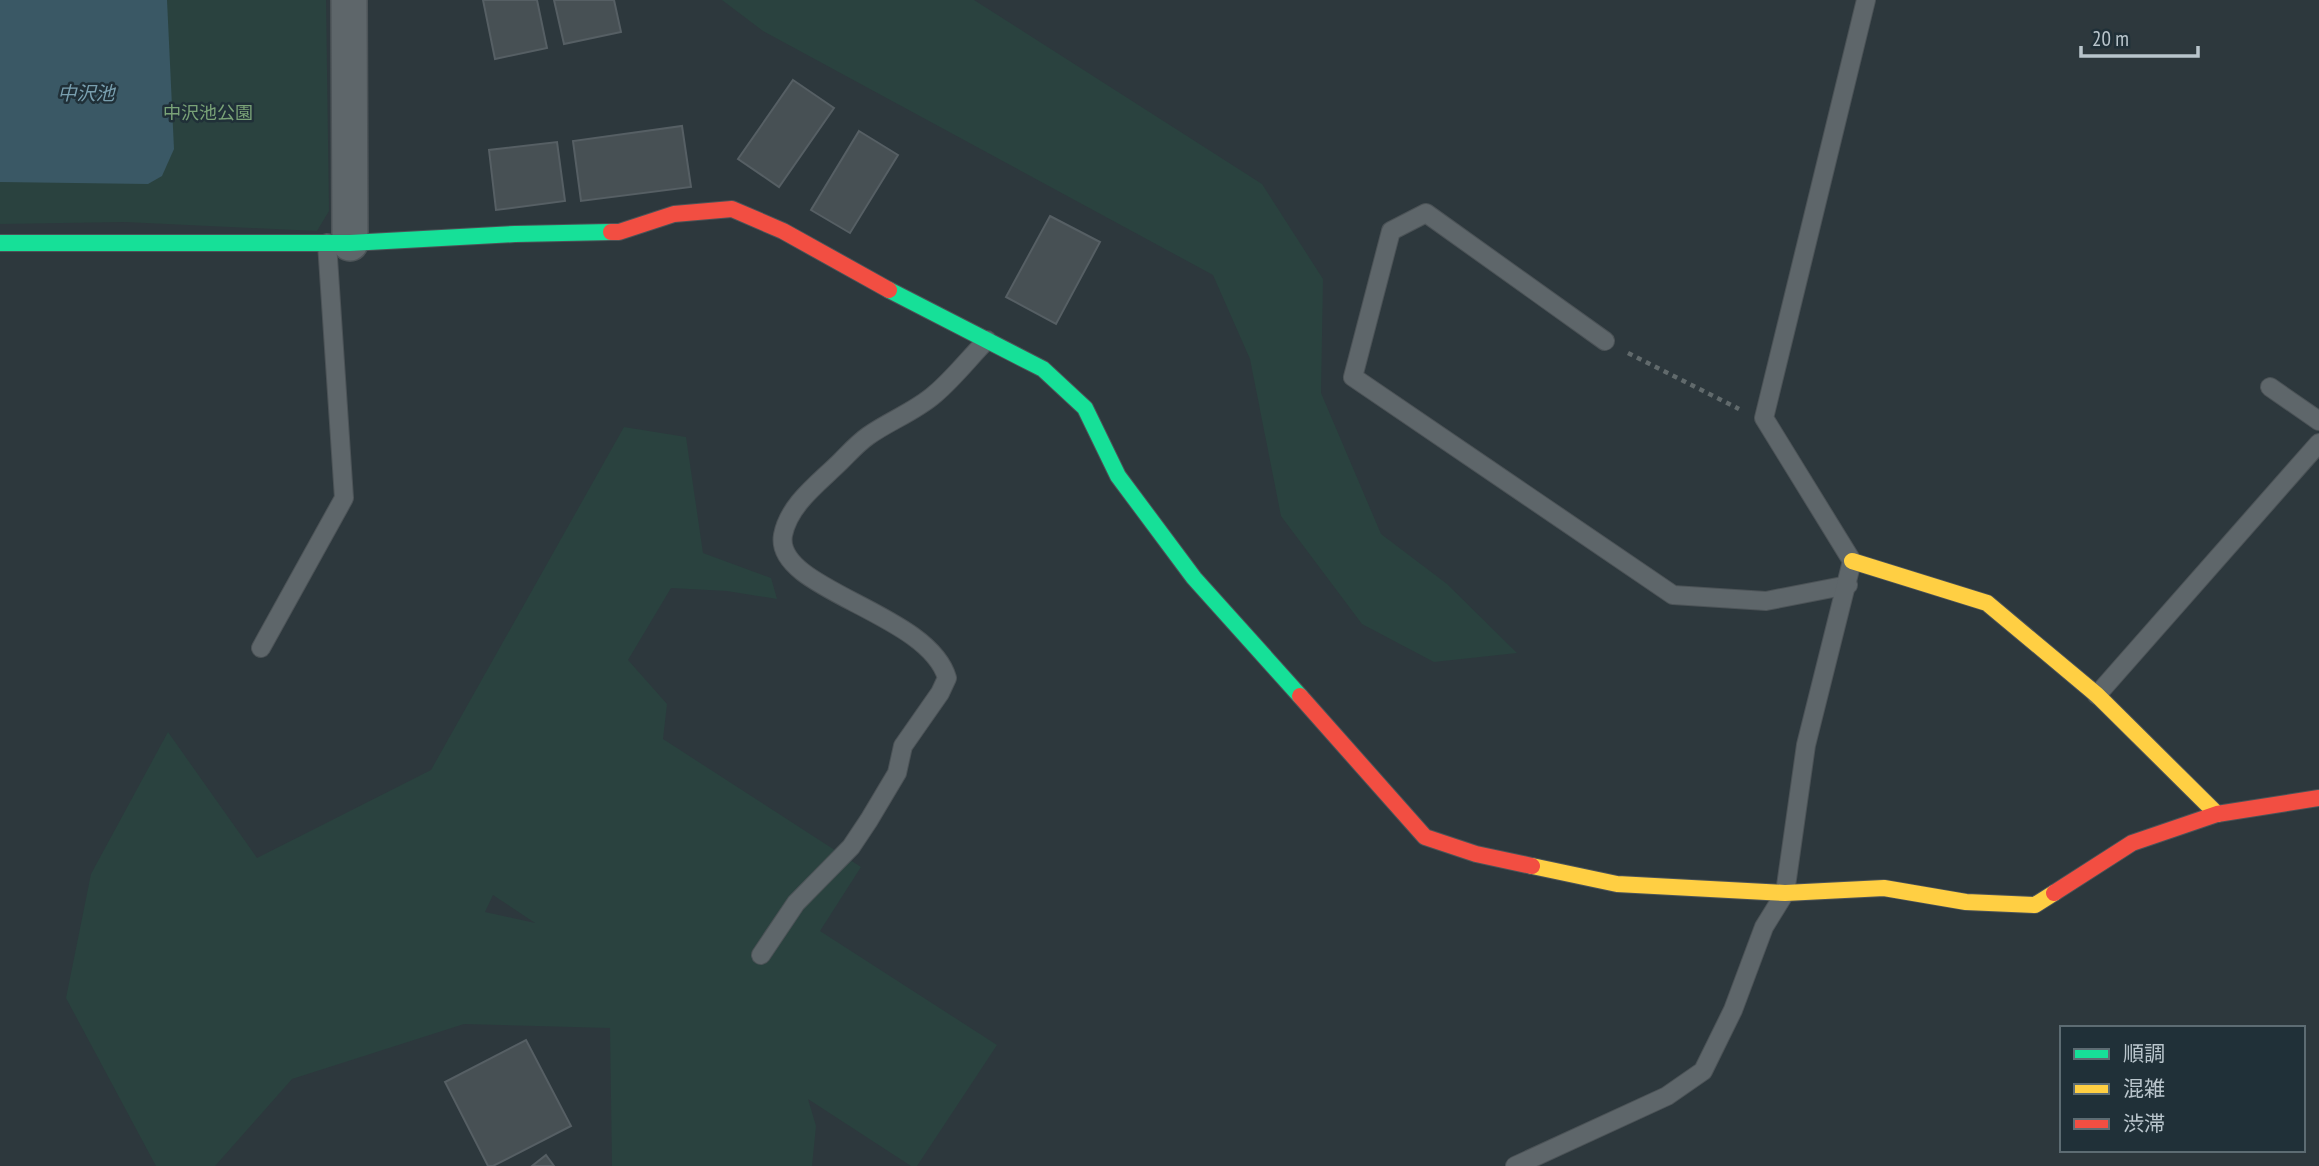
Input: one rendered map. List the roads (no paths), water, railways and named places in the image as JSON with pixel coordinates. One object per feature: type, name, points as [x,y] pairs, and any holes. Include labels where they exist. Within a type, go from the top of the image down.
[{"type":"street","points":[[339,243],[349,0]]},
{"type":"street","points":[[0,243],[339,243],[619,232],[674,214],[732,209],[783,231],[912,303],[1043,369],[1085,408],[1118,476],[1194,578],[1425,837],[1476,854],[1617,884],[1785,893],[1884,888],[1966,902],[2035,905],[2132,843],[2217,814],[2319,798]]},
{"type":"street","points":[[1852,561],[1987,603],[2097,695],[2217,814]]},
{"type":"lane","points":[[1515,1166],[1667,1096],[1703,1071],[1732,1010],[1764,927],[1785,893],[1806,745],[1852,561],[1764,418],[1866,0]]},
{"type":"lane","points":[[1605,341],[1426,213],[1391,231],[1353,377],[1672,595],[1766,601],[1848,585]]},
{"type":"lane","points":[[261,648],[344,498],[339,243]]},
{"type":"lane","points":[[761,955],[796,903],[851,847],[897,773],[903,746],[940,693],[947,678],[943,665],[924,643],[888,620],[807,577],[789,562],[781,545],[785,523],[800,501],[866,437],[935,394],[987,340]]},
{"type":"lane","points":[[2270,387],[2319,421]]},
{"type":"lane","points":[[2097,695],[2319,443]]},
{"type":"water","name":"中沢池","points":[[0,0],[167,0],[174,149],[162,176],[148,184],[0,182]]},
{"type":"park label","name":"中沢池公園","points":[[208,113]]}]
